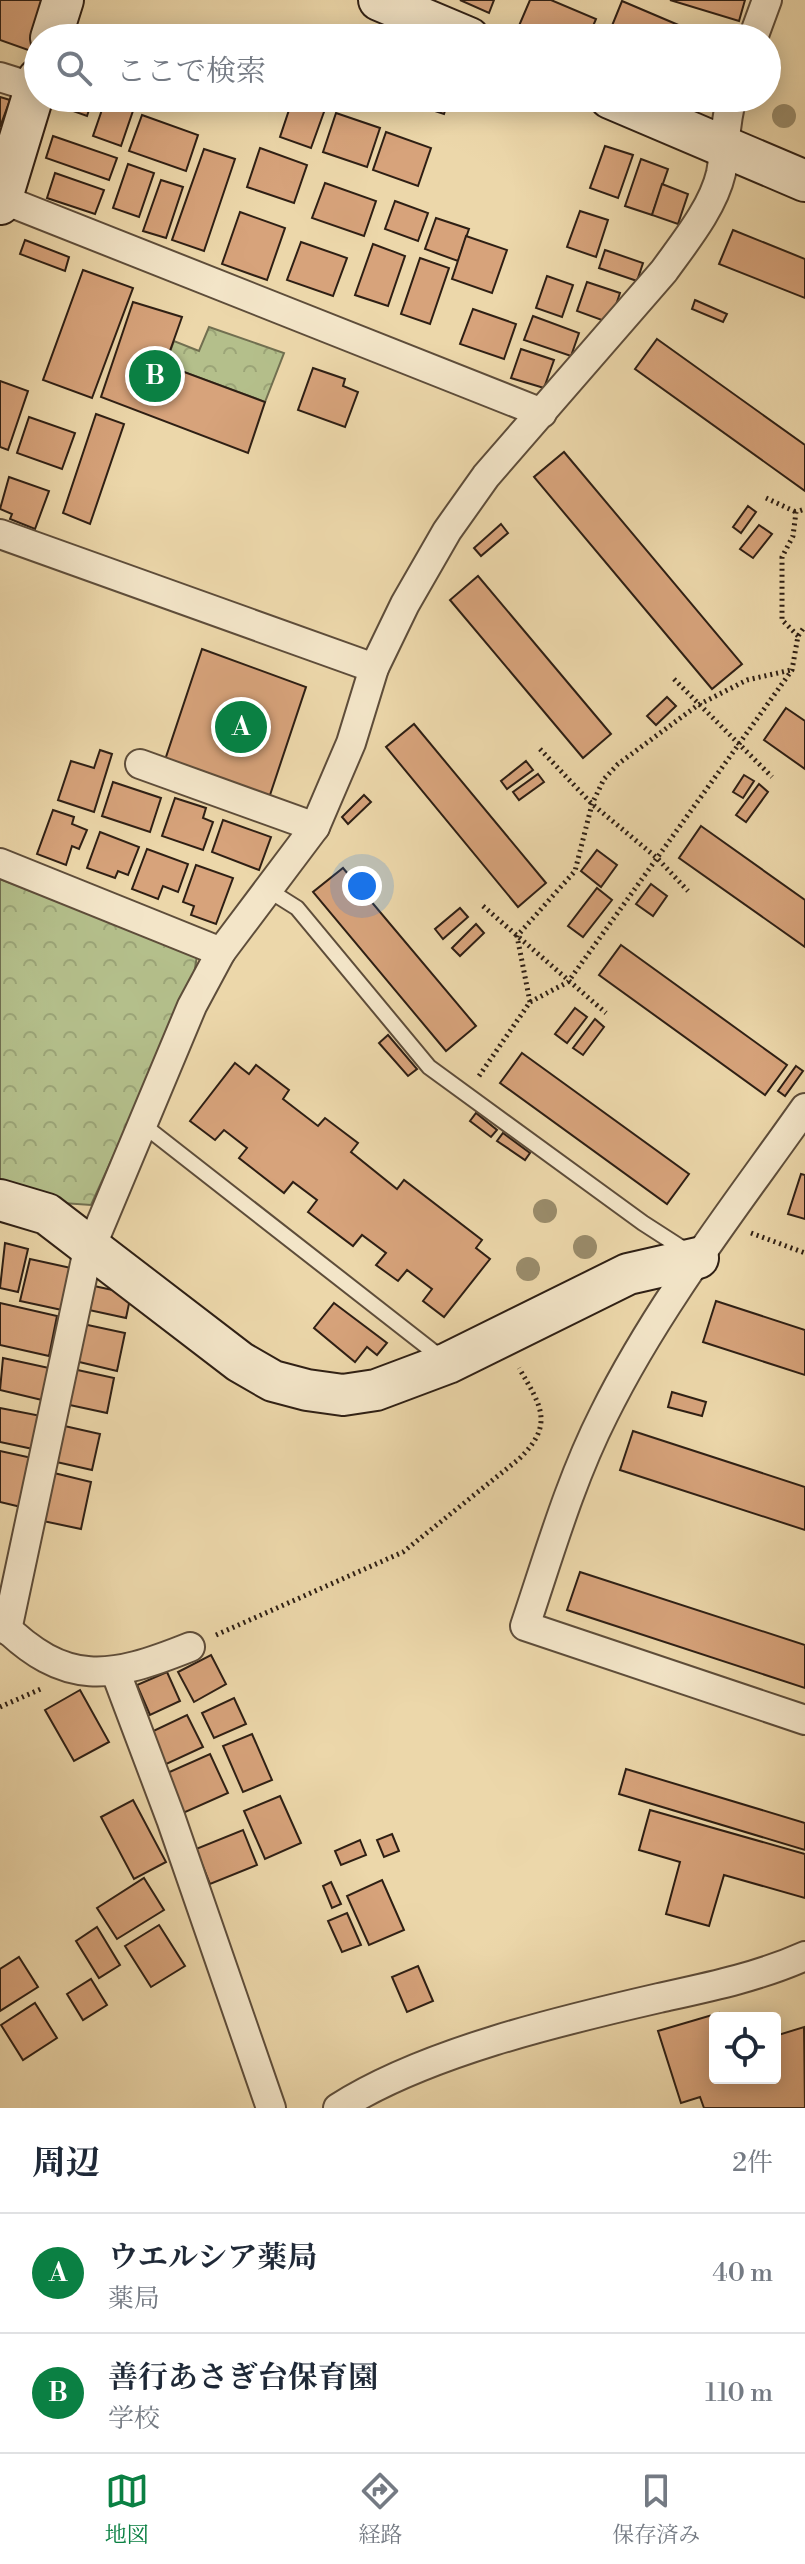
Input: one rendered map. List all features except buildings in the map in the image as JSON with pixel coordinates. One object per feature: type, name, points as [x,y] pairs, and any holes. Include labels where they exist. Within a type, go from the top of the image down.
[{"type":"street","points":[[55,24],[63,0]]},
{"type":"street","points":[[379,0],[436,24]]},
{"type":"street","points":[[758,24],[767,0]]},
{"type":"street","points":[[24,81],[1,202],[542,413]]},
{"type":"street","points":[[643,112],[805,181]]},
{"type":"street","points":[[190,1647],[116,1673],[70,1668],[27,1646],[4,1626],[86,1259],[192,1006],[221,952],[270,891],[315,827],[351,743],[374,668],[405,604],[447,531],[486,476],[664,271],[689,235],[720,176],[727,112]]},
{"type":"street","points":[[0,534],[374,668]]},
{"type":"street","points":[[140,764],[315,827]]},
{"type":"street","points":[[0,863],[221,952]]},
{"type":"street","points":[[805,1108],[698,1258],[641,1347],[603,1415],[525,1626],[805,1720]]},
{"type":"street","points":[[0,1200],[47,1214],[93,1246],[240,1362],[273,1381],[343,1395],[376,1390],[448,1363],[628,1274],[698,1258]]},
{"type":"street","points":[[116,1673],[171,1819],[271,2108]]},
{"type":"street","points":[[338,2108],[367,2100],[456,2054],[659,1998],[723,1986],[805,1956]]},
{"type":"lane","points":[[270,891],[297,908],[429,1067],[643,1223],[698,1258]]},
{"type":"lane","points":[[142,1124],[448,1363]]},
{"type":"path","points":[[766,498],[796,512],[805,509]]},
{"type":"path","points":[[796,512],[793,536],[782,557],[782,620],[798,636]]},
{"type":"path","points":[[466,1095],[530,1002],[568,982],[792,670],[798,636],[805,626]]},
{"type":"path","points":[[517,936],[575,871],[592,804],[604,779],[618,764],[698,705],[747,680],[792,670]]},
{"type":"path","points":[[674,679],[772,777]]},
{"type":"path","points":[[540,749],[592,804],[657,858],[688,891]]},
{"type":"path","points":[[483,906],[606,1013]]},
{"type":"path","points":[[517,936],[530,1002]]},
{"type":"path","points":[[726,1218],[761,1239],[805,1253]]},
{"type":"path","points":[[190,1647],[403,1552],[533,1445],[543,1419],[542,1407],[501,1338]]},
{"type":"green space","points":[[209,327],[284,353],[265,402],[165,365],[174,341],[199,351]]},
{"type":"green space","points":[[0,879],[197,956],[193,981],[91,1205],[48,1202],[0,1185]]},
{"type":"place","name":"善行あさぎ台保育園","points":[[155,376]]},
{"type":"place","name":"ウエルシア薬局","points":[[241,727]]}]
